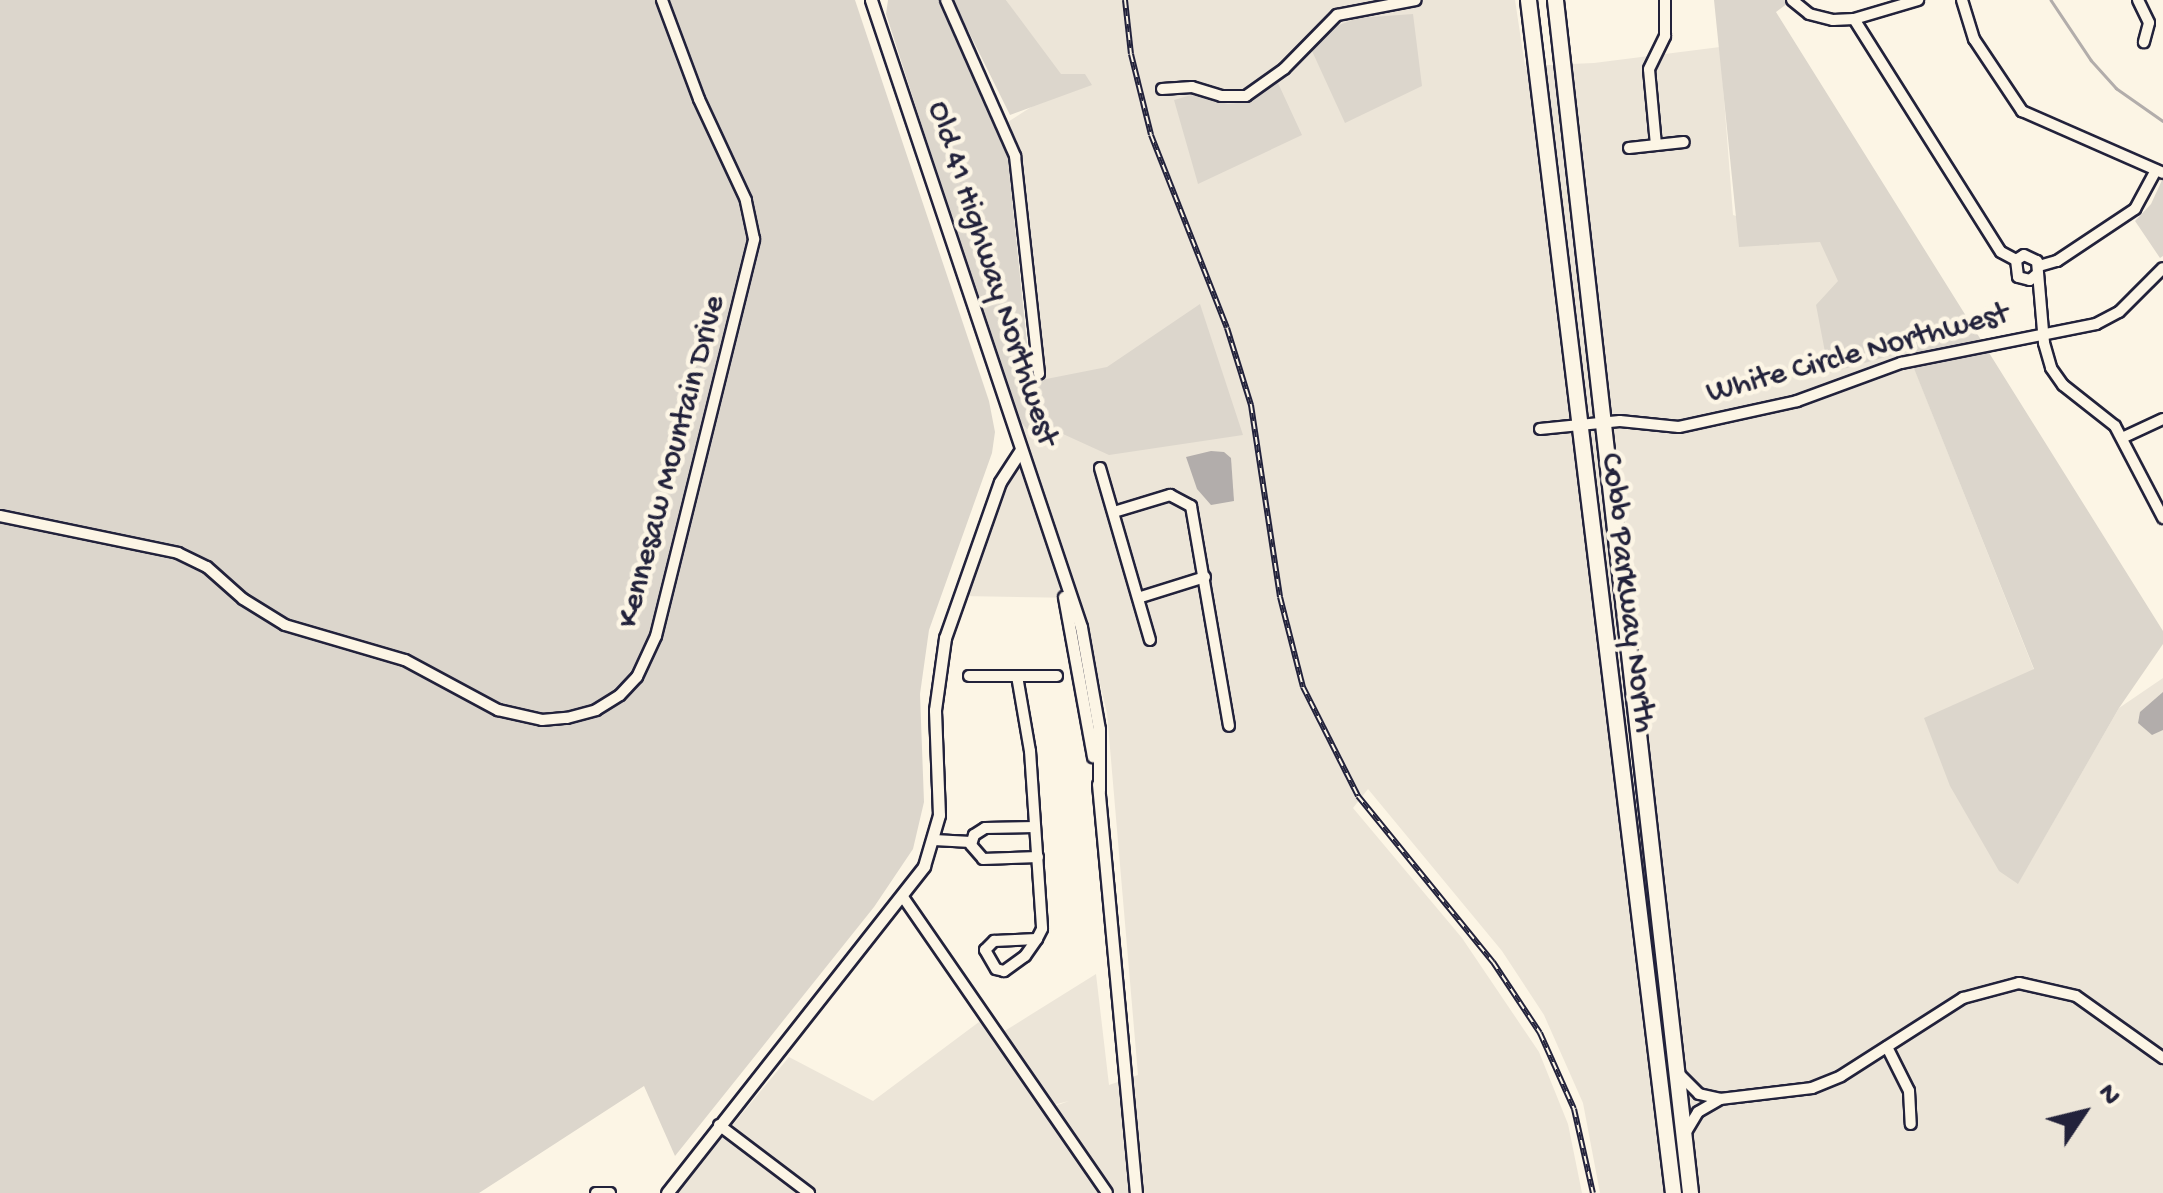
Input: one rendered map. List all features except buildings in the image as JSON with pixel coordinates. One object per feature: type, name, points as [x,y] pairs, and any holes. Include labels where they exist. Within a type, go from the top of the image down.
[{"type":"main road","name":"Cobb Parkway North","points":[[1528,0],[1673,1193]]},
{"type":"main road","name":"Cobb Parkway North","points":[[1555,0],[1690,1193]]},
{"type":"street","name":"Kennesaw Mountain Drive","points":[[0,516],[178,553],[207,566],[254,607],[285,625],[405,660],[498,710],[542,720],[568,718],[596,710],[620,694],[637,677],[656,636],[754,240],[746,200],[699,99],[662,0]]},
{"type":"street","name":"Old 41 Highway Northwest","points":[[871,0],[1087,654],[1099,729],[1099,790],[1136,1193]]},
{"type":"street","points":[[946,0],[1015,156],[1039,374]]},
{"type":"street","points":[[1162,89],[1184,86],[1246,96],[1284,69],[1337,16],[1416,0]]},
{"type":"street","points":[[1656,145],[1649,69],[1665,36],[1665,0]]},
{"type":"street","points":[[1792,0],[1822,19],[1854,19],[1918,0]]},
{"type":"street","points":[[1962,0],[1974,39],[2022,111],[2159,172],[2136,209],[2058,262],[2038,271],[2030,280],[2018,277],[2016,260]]},
{"type":"street","points":[[2138,0],[2149,23],[2144,42]]},
{"type":"street","points":[[1854,19],[2001,252],[2016,260],[2029,255],[2038,271],[2043,332],[2048,358],[2058,379],[2108,418],[2163,518]]},
{"type":"street","points":[[1629,148],[1684,142]]},
{"type":"street","name":"White Circle Northwest","points":[[1540,428],[1604,422],[1692,425],[1837,389],[1901,363],[2107,319],[2163,268]]},
{"type":"street","points":[[2122,438],[2163,419]]},
{"type":"street","points":[[667,1193],[924,866],[934,840],[939,793],[936,696],[945,638],[1000,482],[1020,452]]},
{"type":"street","points":[[1100,468],[1141,597],[1150,640]]},
{"type":"street","points":[[1114,512],[1170,494],[1182,497],[1194,512],[1229,726]]},
{"type":"street","points":[[1141,597],[1205,577]]},
{"type":"street","points":[[969,676],[1058,676]]},
{"type":"street","points":[[1017,676],[1043,919],[1037,939],[1004,971],[996,969],[985,950],[994,941],[1037,939]]},
{"type":"street","points":[[971,842],[984,828],[1036,827]]},
{"type":"street","points":[[934,840],[971,842]]},
{"type":"street","points":[[971,842],[974,854],[983,859],[1038,858]]},
{"type":"street","points":[[903,897],[1107,1193]]},
{"type":"street","points":[[1676,1069],[1698,1094],[1720,1099],[1822,1085],[1976,992],[2033,984],[2076,996],[2163,1058]]},
{"type":"street","points":[[1887,1047],[1905,1079],[1912,1124]]},
{"type":"street","points":[[1684,1137],[1698,1112],[1720,1099]]},
{"type":"street","points":[[720,1125],[810,1193]]},
{"type":"street","points":[[596,1193],[610,1193]]},
{"type":"shaded area","points":[[0,0],[855,0],[989,401],[995,432],[992,453],[929,630],[920,694],[924,802],[913,849],[874,907],[675,1156],[644,1086],[479,1193],[0,1193]]},
{"type":"shaded area","points":[[888,0],[940,0],[1007,150],[1031,382],[1107,367],[1200,304],[1243,435],[1109,455],[1052,429],[1027,429],[1015,415],[886,14]]},
{"type":"shaded area","points":[[953,0],[1006,0],[1061,74],[1085,74],[1092,85],[1010,115]]},
{"type":"shaded area","points":[[1006,0],[1515,0],[1525,66],[1594,63],[1720,47],[1733,215],[1820,241],[1839,281],[1907,350],[2034,670],[2018,883],[2119,708],[2163,678],[2163,1193],[1600,1193],[1583,1103],[1544,1015],[1502,951],[1368,789],[1353,808],[1462,938],[1539,1052],[1568,1124],[1582,1193],[676,1193],[789,1057],[873,1101],[983,1019],[1044,1110],[1069,1101],[1053,1105],[1003,1032],[1096,974],[1109,1085],[1138,1075],[1107,713],[1079,598],[961,596],[1013,452],[1034,324],[1000,127],[1064,86]]},
{"type":"shaded area","points":[[1714,0],[1792,0],[1776,12],[2163,631],[2163,644],[2119,708],[2018,884],[1999,871],[1950,786],[1924,718],[2034,669],[1907,351],[1829,373],[1816,305],[1838,281],[1820,242],[1739,247]]},
{"type":"shaded area","points":[[1413,14],[1422,86],[1345,123],[1312,51],[1336,26],[1358,18]]},
{"type":"shaded area","points":[[1278,83],[1302,135],[1198,184],[1174,100],[1191,95],[1228,104],[1247,102]]},
{"type":"shaded area","points":[[2163,178],[2160,258],[2135,221],[2151,204]]},
{"type":"shaded area","points":[[1224,452],[1231,458],[1234,501],[1211,505],[1197,489],[1186,457]]},
{"type":"shaded area","points":[[2163,692],[2163,730],[2152,735],[2138,723],[2140,712]]},
{"type":"waterway","points":[[2051,0],[2091,60],[2116,88],[2163,121]]},
{"type":"railway","points":[[1125,0],[1131,54],[1151,135],[1227,328],[1251,405],[1280,597],[1303,687],[1358,796],[1493,962],[1540,1033],[1574,1109],[1593,1193]]}]
